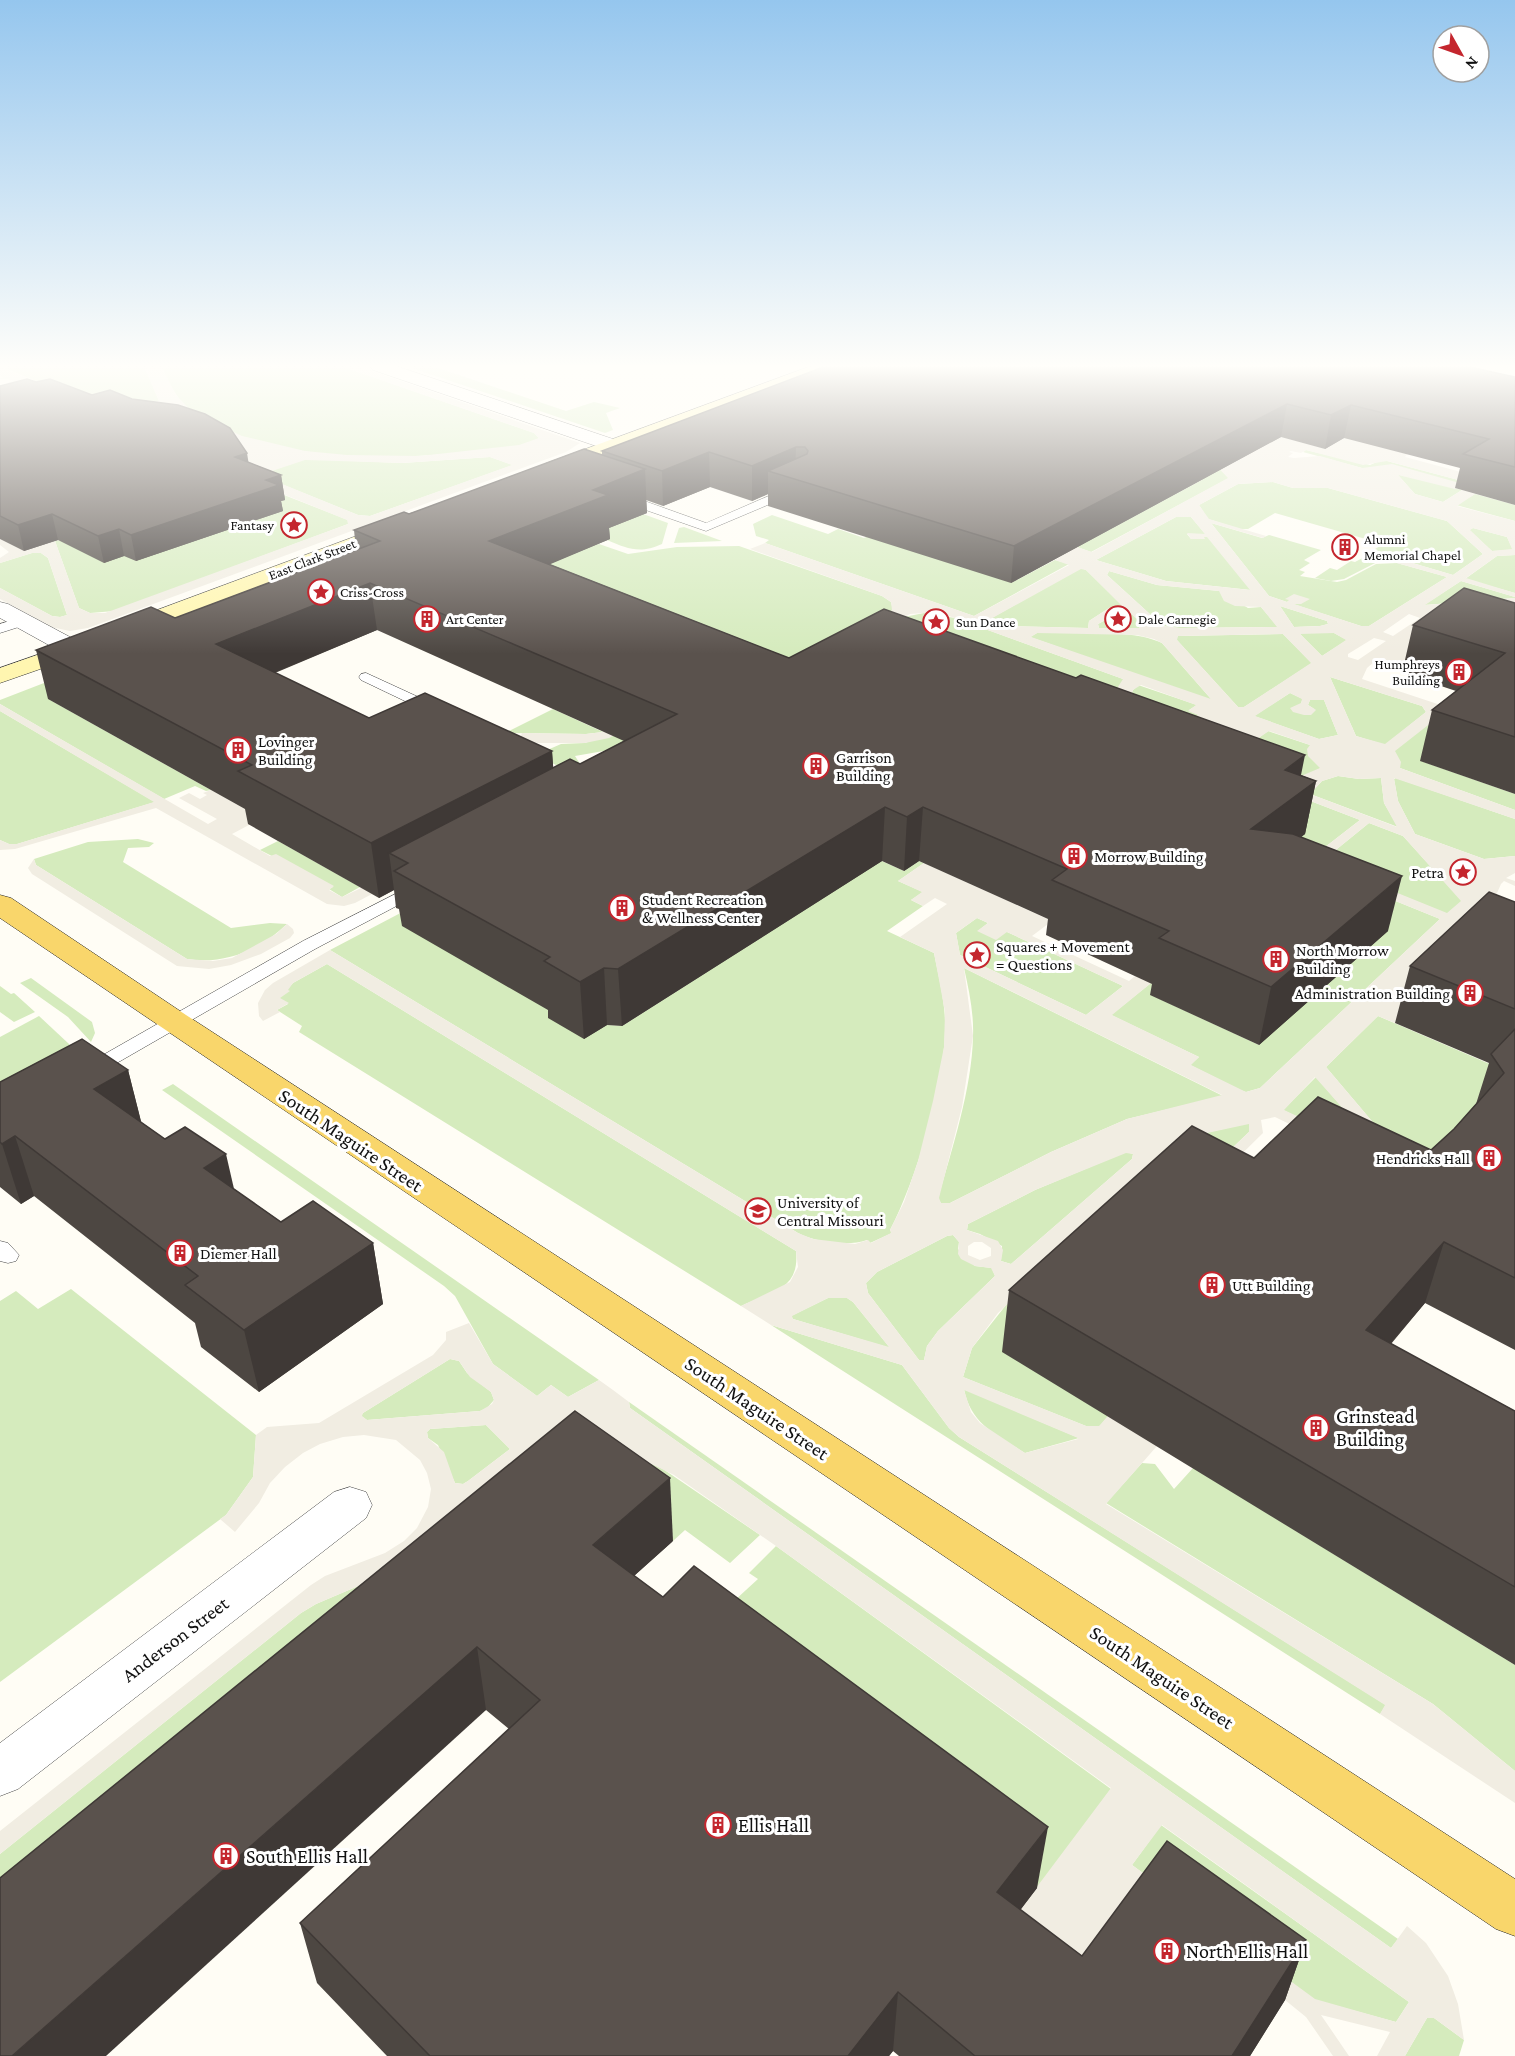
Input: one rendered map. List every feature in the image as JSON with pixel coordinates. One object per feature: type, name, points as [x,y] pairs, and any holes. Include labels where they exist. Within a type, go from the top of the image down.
[{"type":"main road","name":"South Maguire Street","points":[[0,904],[174,1022],[1515,1911]]},
{"type":"street","points":[[547,474],[574,462]]},
{"type":"street","name":"East Clark Street","points":[[0,676],[418,519]]},
{"type":"street","points":[[0,609],[23,621],[91,643]]},
{"type":"street","name":"Anderson Street","points":[[0,1773],[350,1505]]},
{"type":"lane","points":[[614,495],[706,527],[800,487]]},
{"type":"lane","points":[[0,629],[23,621]]},
{"type":"lane","points":[[366,677],[447,716]]},
{"type":"lane","points":[[67,1083],[309,945],[427,882]]},
{"type":"green space","points":[[297,462],[504,462],[513,465],[370,516],[358,515],[259,475]]},
{"type":"green space","points":[[1207,462],[1214,462],[1229,478],[1091,552],[1077,547],[1202,480]]},
{"type":"green space","points":[[1340,462],[1370,465],[1377,462],[1391,462],[1466,482],[1463,484],[1362,468]]},
{"type":"green space","points":[[1403,474],[1462,490],[1443,502],[1415,494],[1398,475]]},
{"type":"green space","points":[[246,480],[348,520],[348,524],[114,611],[90,613],[79,608],[55,541],[270,505],[284,500]]},
{"type":"green space","points":[[1273,482],[1293,488],[1328,488],[1447,521],[1483,554],[1453,575],[1372,551],[1383,544],[1275,513],[1248,529],[1240,529],[1208,519],[1199,505],[1238,484]]},
{"type":"green space","points":[[563,485],[668,523],[662,544],[640,550],[607,540],[609,539]]},
{"type":"green space","points":[[1475,494],[1515,505],[1515,521],[1456,505]]},
{"type":"green space","points":[[954,496],[1011,583],[1055,560],[1069,564],[974,616],[765,543],[769,540],[756,536],[753,524],[772,515],[828,534],[838,529],[864,538]]},
{"type":"green space","points":[[1176,517],[1191,517],[1206,535],[1187,534],[1191,539],[1204,539],[1203,537],[1207,536],[1251,590],[1166,581],[1096,560]]},
{"type":"green space","points":[[1211,523],[1262,538],[1269,535],[1321,550],[1304,560],[1310,563],[1299,570],[1305,572],[1300,576],[1337,582],[1346,580],[1376,564],[1397,563],[1447,577],[1369,626],[1361,626],[1293,604],[1296,602],[1290,600],[1287,602],[1269,596]]},
{"type":"green space","points":[[684,527],[722,541],[674,543],[679,528]]},
{"type":"green space","points":[[1473,528],[1507,537],[1513,550],[1492,551],[1469,530]]},
{"type":"green space","points":[[599,544],[628,554],[677,547],[739,546],[882,596],[891,602],[893,610],[808,653],[733,670],[453,578]]},
{"type":"green space","points":[[32,553],[41,553],[48,558],[67,615],[52,616],[0,588],[0,563]]},
{"type":"green space","points":[[1368,555],[1383,559],[1344,579],[1331,581],[1315,578],[1330,568],[1337,570],[1351,561],[1355,562]]},
{"type":"green space","points":[[1515,555],[1515,593],[1465,579],[1497,556]]},
{"type":"green space","points":[[1081,568],[1086,570],[1123,606],[1109,608],[1089,621],[1088,628],[1001,626],[986,621]]},
{"type":"green space","points":[[1109,571],[1157,585],[1220,591],[1248,608],[1261,607],[1278,627],[1179,628],[1163,626],[1107,575]]},
{"type":"green space","points":[[1461,581],[1515,597],[1515,598],[1424,605]]},
{"type":"green space","points":[[1280,606],[1327,621],[1328,624],[1294,627]]},
{"type":"green space","points":[[1126,609],[1143,624],[1139,628],[1099,628],[1098,624]]},
{"type":"green space","points":[[924,613],[955,618],[1123,679],[1123,681],[1111,698],[899,618]]},
{"type":"green space","points":[[1037,633],[1101,633],[1149,638],[1162,643],[1211,699],[1030,637]]},
{"type":"green space","points":[[1299,633],[1334,633],[1347,640],[1322,656]]},
{"type":"green space","points":[[1283,634],[1312,663],[1244,707],[1238,707],[1176,639],[1178,636]]},
{"type":"green space","points":[[1330,677],[1422,706],[1426,712],[1385,745],[1356,736]]},
{"type":"green space","points":[[44,683],[63,694],[50,700],[211,790],[206,791],[195,786],[164,799],[0,704],[0,700]]},
{"type":"green space","points":[[1138,685],[1197,705],[1189,710],[1199,715],[1191,720],[1125,713],[1133,690]]},
{"type":"green space","points":[[1290,693],[1303,699],[1301,703],[1316,710],[1308,705],[1310,700],[1324,700],[1338,735],[1319,739],[1254,716]]},
{"type":"green space","points":[[553,709],[603,732],[586,734],[505,733]]},
{"type":"green space","points":[[0,711],[155,802],[17,844],[9,844],[0,840]]},
{"type":"green space","points":[[1438,716],[1421,761],[1515,794],[1515,810],[1400,768],[1394,751]]},
{"type":"green space","points":[[658,717],[615,749],[575,756],[582,767],[566,770],[536,755],[561,744],[585,743]]},
{"type":"green space","points":[[1268,731],[1310,745],[1321,768],[1301,778],[1246,747]]},
{"type":"green space","points":[[1211,763],[1360,820],[1311,858],[1286,848],[1304,834]]},
{"type":"green space","points":[[1338,776],[1359,779],[1381,778],[1384,803],[1398,827],[1310,794],[1322,781]]},
{"type":"green space","points":[[1394,779],[1515,819],[1515,856],[1484,859],[1415,834],[1398,801]]},
{"type":"green space","points":[[585,816],[607,1025],[622,1026],[836,890],[855,849],[904,871],[919,861],[924,863],[898,881],[923,892],[911,900],[923,906],[887,931],[934,953],[942,992],[945,1031],[940,1079],[927,1133],[919,1160],[890,1230],[892,1233],[870,1243],[867,1240],[842,1243],[823,1241],[798,1233],[330,950]]},
{"type":"green space","points":[[1369,823],[1403,836],[1462,901],[1447,914],[1321,862]]},
{"type":"green space","points":[[138,839],[154,843],[149,847],[128,848],[123,862],[231,928],[270,923],[287,924],[265,941],[241,954],[214,960],[187,959],[36,865],[34,859],[88,842]]},
{"type":"green space","points":[[278,841],[360,887],[342,897],[329,889],[333,887],[260,850]]},
{"type":"green space","points":[[1314,868],[1440,919],[1260,1088],[1246,1092],[1240,1090],[1190,1065],[1199,1057],[1111,1015],[1151,983],[1160,987],[1151,995],[1259,1045]]},
{"type":"green space","points":[[977,918],[988,923],[978,931],[1007,932],[1123,986],[1086,1015],[960,955],[956,933]]},
{"type":"green space","points":[[327,964],[796,1251],[796,1264],[788,1282],[773,1293],[741,1306],[299,1032],[302,1026],[277,1010],[288,1004],[279,998],[293,983]]},
{"type":"green space","points":[[964,968],[1223,1096],[1127,1119],[1051,1152],[950,1203],[941,1203],[938,1199],[960,1118],[972,1056],[973,1019]]},
{"type":"green space","points":[[31,978],[92,1022],[95,1033],[91,1042],[68,1017],[20,983]]},
{"type":"green space","points":[[0,986],[11,994],[14,993],[35,1012],[14,1022],[0,1012]]},
{"type":"green space","points":[[39,1016],[69,1044],[77,1057],[0,1100],[0,1037]]},
{"type":"green space","points":[[1378,1016],[1506,1071],[1515,1062],[1415,1172],[1326,1067]]},
{"type":"green space","points":[[1316,1077],[1387,1159],[1283,1110]]},
{"type":"green space","points":[[173,1084],[599,1380],[568,1397],[551,1385],[537,1396],[493,1364],[455,1296],[444,1286],[162,1090]]},
{"type":"green space","points":[[1249,1123],[1249,1132],[1208,1171],[1192,1136]]},
{"type":"green space","points":[[1126,1152],[1133,1154],[1132,1159],[1011,1264],[1001,1261],[1002,1246],[967,1230],[968,1224],[1035,1190]]},
{"type":"green space","points":[[953,1235],[959,1242],[958,1249],[975,1266],[992,1268],[995,1276],[938,1331],[927,1346],[924,1360],[919,1360],[868,1293],[866,1283],[877,1272]]},
{"type":"green space","points":[[71,1289],[256,1435],[253,1477],[226,1515],[0,1682],[0,1301],[16,1291],[38,1309]]},
{"type":"green space","points":[[828,1298],[847,1298],[853,1302],[890,1348],[793,1319],[791,1316]]},
{"type":"green space","points":[[1010,1300],[1003,1352],[1108,1416],[1100,1426],[1086,1426],[963,1377],[972,1348]]},
{"type":"green space","points":[[771,1325],[902,1365],[949,1428],[959,1437],[1386,1705],[1380,1714]]},
{"type":"green space","points":[[450,1359],[459,1361],[467,1373],[491,1392],[494,1400],[487,1408],[480,1411],[367,1420],[361,1416],[363,1413]]},
{"type":"green space","points":[[964,1389],[1079,1438],[1025,1453],[995,1434],[979,1420],[967,1401]]},
{"type":"green space","points":[[629,1402],[1398,1939],[1391,1948],[630,1408]]},
{"type":"green space","points":[[486,1425],[510,1449],[468,1481],[463,1484],[455,1483],[438,1445],[428,1438],[427,1432],[430,1429]]},
{"type":"green space","points":[[571,1450],[652,1464],[663,1469],[760,1535],[730,1563],[685,1530],[673,1541],[581,1473],[0,1963],[0,1854],[301,1613],[316,1604],[391,1572]]},
{"type":"green space","points":[[1142,1463],[1155,1464],[1174,1489],[1193,1468],[1515,1665],[1515,1771],[1433,1704],[1106,1503]]},
{"type":"green space","points":[[776,1546],[1111,1789],[1037,1888],[715,1644],[734,1601],[758,1579],[749,1573]]},
{"type":"green space","points":[[1161,1825],[1409,2002],[1396,2022],[1315,2000],[1132,1865]]},
{"type":"green space","points":[[1427,2018],[1434,2018],[1464,2040],[1459,2056],[1405,2056]]},
{"type":"shaded area","points":[[204,462],[299,462],[260,475],[358,515],[370,516],[512,465],[504,462],[539,462],[88,628],[70,631],[51,627],[0,599],[0,588],[52,616],[67,615],[48,558],[41,553],[32,553],[0,563],[0,558],[9,552],[0,545],[0,539],[24,551],[55,541],[79,608],[90,613],[105,613],[348,524],[347,520]]},
{"type":"shaded area","points":[[368,462],[417,462],[402,463]]},
{"type":"shaded area","points":[[610,462],[622,462],[579,479],[573,476]]},
{"type":"shaded area","points":[[1213,462],[1341,462],[1362,468],[1392,464],[1463,484],[1455,489],[1398,475],[1415,494],[1443,502],[1462,490],[1475,494],[1457,506],[1515,521],[1515,555],[1497,556],[1466,578],[1515,593],[1515,597],[1461,581],[1425,605],[1515,598],[1515,602],[1456,607],[1431,625],[1457,633],[1406,670],[1375,661],[1367,668],[1362,679],[1501,725],[1491,733],[1488,728],[1441,715],[1395,751],[1401,762],[1400,768],[1515,810],[1515,819],[1394,778],[1398,801],[1415,834],[1484,859],[1515,856],[1515,873],[1506,878],[1515,881],[1515,886],[1504,881],[1501,884],[1485,920],[1497,923],[1515,922],[1515,932],[1505,935],[1515,941],[1515,949],[1479,935],[1469,945],[1473,947],[1395,1023],[1378,1016],[1326,1067],[1415,1172],[1441,1184],[1432,1193],[1275,1117],[1261,1120],[1263,1133],[1199,1196],[1186,1189],[1199,1176],[1165,1159],[998,1313],[972,1348],[963,1377],[1086,1426],[1099,1426],[1108,1416],[1157,1446],[1106,1504],[1433,1704],[1515,1771],[1515,1803],[1380,1714],[1385,1705],[959,1437],[949,1428],[902,1365],[771,1325],[741,1306],[790,1282],[798,1267],[796,1251],[327,964],[293,983],[288,990],[290,991],[280,998],[289,1003],[277,1010],[280,1012],[263,1021],[259,1016],[258,1003],[265,990],[330,950],[798,1233],[813,1239],[855,1244],[868,1240],[871,1243],[891,1233],[890,1230],[904,1202],[918,1161],[944,1047],[945,1012],[934,953],[900,937],[947,904],[935,898],[923,906],[911,900],[922,892],[898,881],[924,863],[1052,921],[1032,936],[1129,981],[1135,976],[1151,983],[1112,1015],[1199,1057],[1191,1065],[1246,1092],[1260,1088],[1440,919],[1314,868],[1286,890],[1251,876],[1286,848],[1311,858],[1360,820],[1211,763],[1217,759],[1184,746],[1179,750],[1126,729],[1111,719],[1108,705],[1102,704],[1105,698],[1111,698],[1123,679],[949,616],[910,614],[851,643],[879,654],[855,667],[859,670],[852,674],[838,669],[865,654],[843,646],[809,664],[798,659],[738,674],[674,706],[673,711],[649,719],[609,738],[585,743],[518,743],[522,733],[603,732],[719,673],[723,675],[733,670],[815,652],[885,616],[892,610],[891,602],[882,596],[750,549],[765,543],[974,616],[1069,565],[1055,560],[1077,547],[1092,552],[1228,478]],"holes":[[[1273,482],[1293,488],[1328,488],[1447,521],[1483,554],[1453,575],[1372,551],[1368,555],[1447,577],[1369,626],[1361,626],[1294,604],[1301,604],[1310,599],[1294,594],[1285,599],[1289,600],[1287,602],[1269,596],[1211,523],[1263,538],[1266,536],[1209,519],[1199,505],[1238,484]],[[1176,517],[1191,517],[1205,534],[1187,533],[1191,539],[1207,537],[1250,590],[1166,581],[1096,560]],[[1473,528],[1507,537],[1512,549],[1492,551],[1470,530]],[[1081,569],[1086,570],[1122,606],[1109,608],[1089,621],[1088,628],[1001,626],[987,621]],[[1109,571],[1157,585],[1219,591],[1224,601],[1235,606],[1261,607],[1277,627],[1179,628],[1163,626],[1107,575]],[[1280,606],[1327,621],[1328,624],[1294,627]],[[1126,609],[1143,625],[1139,628],[1099,628],[1098,624],[1103,621],[1119,617],[1116,613]],[[1409,614],[1420,618],[1393,636],[1383,632]],[[1037,633],[1137,635],[1162,643],[1211,699],[1031,637]],[[1334,633],[1346,640],[1322,656],[1300,634]],[[1283,634],[1311,663],[1244,707],[1238,707],[1177,640],[1178,636]],[[1374,638],[1386,641],[1358,660],[1348,657],[1348,654]],[[1330,677],[1422,706],[1426,712],[1385,744],[1356,736]],[[1141,685],[1196,705],[1188,711],[1198,715],[1190,720],[1198,724],[1193,728],[1204,732],[1183,746],[1134,727],[1127,720],[1125,713],[1133,690]],[[1290,693],[1302,699],[1301,703],[1290,708],[1293,712],[1304,715],[1311,715],[1316,710],[1308,705],[1310,700],[1324,700],[1338,735],[1319,739],[1255,716]],[[1269,731],[1310,745],[1307,749],[1308,756],[1320,768],[1282,784],[1218,759],[1239,745],[1245,747]],[[1338,776],[1359,779],[1381,778],[1384,803],[1397,827],[1310,794],[1322,781]],[[1369,823],[1403,836],[1461,901],[1447,913],[1321,862]],[[977,918],[988,923],[977,931],[996,940],[1007,932],[1123,986],[1086,1015],[960,955],[956,933]],[[964,968],[1222,1095],[1127,1119],[1051,1152],[950,1203],[941,1203],[939,1198],[962,1107],[973,1036]],[[1315,1077],[1386,1158],[1284,1110]],[[1249,1124],[1249,1132],[1208,1171],[1173,1154],[1193,1136]],[[1126,1153],[1133,1154],[1132,1159],[1011,1264],[1001,1261],[1003,1250],[998,1241],[967,1230],[968,1224],[1035,1190]],[[953,1235],[959,1242],[958,1254],[961,1259],[975,1266],[991,1268],[995,1276],[938,1331],[927,1346],[924,1360],[919,1360],[868,1293],[866,1283],[877,1272]],[[974,1242],[982,1242],[991,1248],[991,1256],[980,1260],[968,1255],[968,1246]],[[828,1298],[847,1298],[853,1302],[889,1347],[793,1319],[792,1316]],[[964,1390],[1078,1439],[1025,1453],[980,1423],[971,1412]]]},
{"type":"shaded area","points":[[1351,462],[1381,462],[1363,465]]},
{"type":"shaded area","points":[[1391,462],[1423,462],[1476,476],[1466,482]]},
{"type":"shaded area","points":[[0,704],[208,824],[217,819],[179,798],[189,793],[200,799],[207,795],[203,793],[211,790],[262,818],[232,834],[270,856],[276,854],[334,886],[329,890],[342,897],[556,797],[355,903],[344,906],[327,904],[156,808],[15,849],[0,850],[0,840],[9,844],[17,844],[154,802],[0,711]]},
{"type":"shaded area","points":[[34,859],[36,865],[187,959],[213,961],[232,958],[276,934],[287,924],[294,933],[290,938],[261,954],[231,965],[209,969],[177,966],[32,874],[28,868]]},
{"type":"shaded area","points":[[469,1323],[493,1364],[537,1396],[551,1385],[568,1397],[599,1380],[629,1402],[630,1408],[1391,1948],[1407,1926],[1426,1943],[1448,1976],[1458,2004],[1464,2040],[1434,2018],[1427,2018],[1405,2056],[1377,2056],[1390,2032],[1321,2015],[1349,2056],[1333,2056],[1306,2017],[1285,2000],[1051,2041],[988,1952],[1111,1788],[674,1475],[652,1464],[572,1450],[391,1572],[316,1604],[301,1613],[0,1854],[0,1831],[311,1585],[325,1576],[385,1553],[404,1541],[417,1528],[428,1507],[431,1489],[427,1473],[420,1460],[396,1440],[364,1435],[343,1437],[320,1444],[303,1453],[270,1483],[259,1503],[235,1532],[220,1519],[226,1515],[253,1477],[256,1435],[267,1427],[319,1423],[433,1355],[446,1340],[446,1332]],"holes":[[[450,1359],[459,1361],[470,1377],[491,1392],[494,1400],[492,1404],[480,1411],[367,1420],[362,1416],[363,1413]],[[486,1425],[510,1449],[468,1481],[463,1484],[455,1483],[444,1452],[428,1438],[427,1432],[430,1429]],[[1162,1825],[1409,2002],[1396,2022],[1315,1999],[1132,1865]]]},
{"type":"building","points":[[0,462],[248,462],[281,475],[266,480],[279,485],[131,535],[119,529],[98,536],[52,514],[18,525],[0,516]]},
{"type":"building","points":[[549,462],[623,462],[645,469],[593,490],[608,495],[489,541],[789,658],[884,609],[1076,678],[1081,675],[1305,755],[1285,770],[1316,781],[1251,829],[1293,834],[1402,876],[1271,987],[1159,938],[1169,931],[1052,880],[1067,869],[923,807],[907,817],[885,807],[618,969],[604,968],[580,982],[544,961],[550,957],[394,871],[408,863],[389,853],[570,759],[580,764],[677,714],[370,583],[216,644],[369,718],[425,693],[552,751],[371,843],[238,771],[252,765],[36,650],[151,607],[175,618],[380,541],[354,530],[404,512],[409,514]]},
{"type":"building","points":[[635,462],[684,462],[662,471]]},
{"type":"building","points":[[740,462],[761,462],[752,466]]},
{"type":"building","points":[[789,462],[1176,462],[1014,546],[768,471]]},
{"type":"building","points":[[1495,462],[1515,462],[1515,467]]},
{"type":"building","points":[[1464,588],[1515,603],[1515,737],[1432,710],[1505,653],[1413,625]]},
{"type":"building","points":[[1489,892],[1515,902],[1515,1009],[1410,966]]},
{"type":"building","points":[[1515,1029],[1515,1278],[1444,1242],[1366,1330],[1515,1411],[1515,1587],[1009,1290],[1192,1126],[1254,1158],[1318,1097],[1431,1150],[1454,1129],[1504,1073],[1491,1054]]},
{"type":"building","points":[[82,1039],[128,1070],[94,1089],[165,1139],[185,1127],[226,1154],[204,1168],[281,1222],[313,1201],[373,1243],[244,1330],[185,1285],[198,1276],[15,1136],[2,1144],[0,1142],[0,1082]]},
{"type":"building","points":[[575,1411],[670,1478],[593,1545],[663,1597],[694,1566],[1048,1827],[997,1892],[1082,1956],[1167,1841],[1306,1940],[1232,2056],[975,2056],[898,1992],[848,2056],[430,2056],[300,1923],[540,1700],[477,1647],[12,2056],[0,2056],[0,1878]]},
{"type":"place","name":"Fantasy","points":[[294,525]]},
{"type":"place","name":"Alumni Memorial Chapel","points":[[1345,547]]},
{"type":"place","name":"Criss-Cross","points":[[321,592]]},
{"type":"place","name":"Art Center","points":[[427,619]]},
{"type":"place","name":"Dale Carnegie","points":[[1118,619]]},
{"type":"place","name":"Sun Dance","points":[[936,622]]},
{"type":"place","name":"Humphreys Building","points":[[1459,672]]},
{"type":"place","name":"Lovinger Building","points":[[238,750]]},
{"type":"place","name":"Garrison Building","points":[[816,766]]},
{"type":"place","name":"Morrow Building","points":[[1074,856]]},
{"type":"place","name":"Petra","points":[[1463,872]]},
{"type":"place","name":"Student Recreation & Wellness Center","points":[[622,908]]},
{"type":"place","name":"Squares + Movement = Questions","points":[[977,955]]},
{"type":"place","name":"North Morrow Building","points":[[1276,959]]},
{"type":"place","name":"Administration Building","points":[[1470,993]]},
{"type":"place","name":"Hendricks Hall","points":[[1489,1158]]},
{"type":"place","name":"University of Central Missouri","points":[[758,1211]]},
{"type":"place","name":"Diemer Hall","points":[[180,1253]]},
{"type":"place","name":"Utt Building","points":[[1212,1285]]},
{"type":"place","name":"Grinstead Building","points":[[1316,1428]]},
{"type":"place","name":"Ellis Hall","points":[[718,1825]]},
{"type":"place","name":"South Ellis Hall","points":[[226,1856]]},
{"type":"place","name":"North Ellis Hall","points":[[1167,1951]]}]
